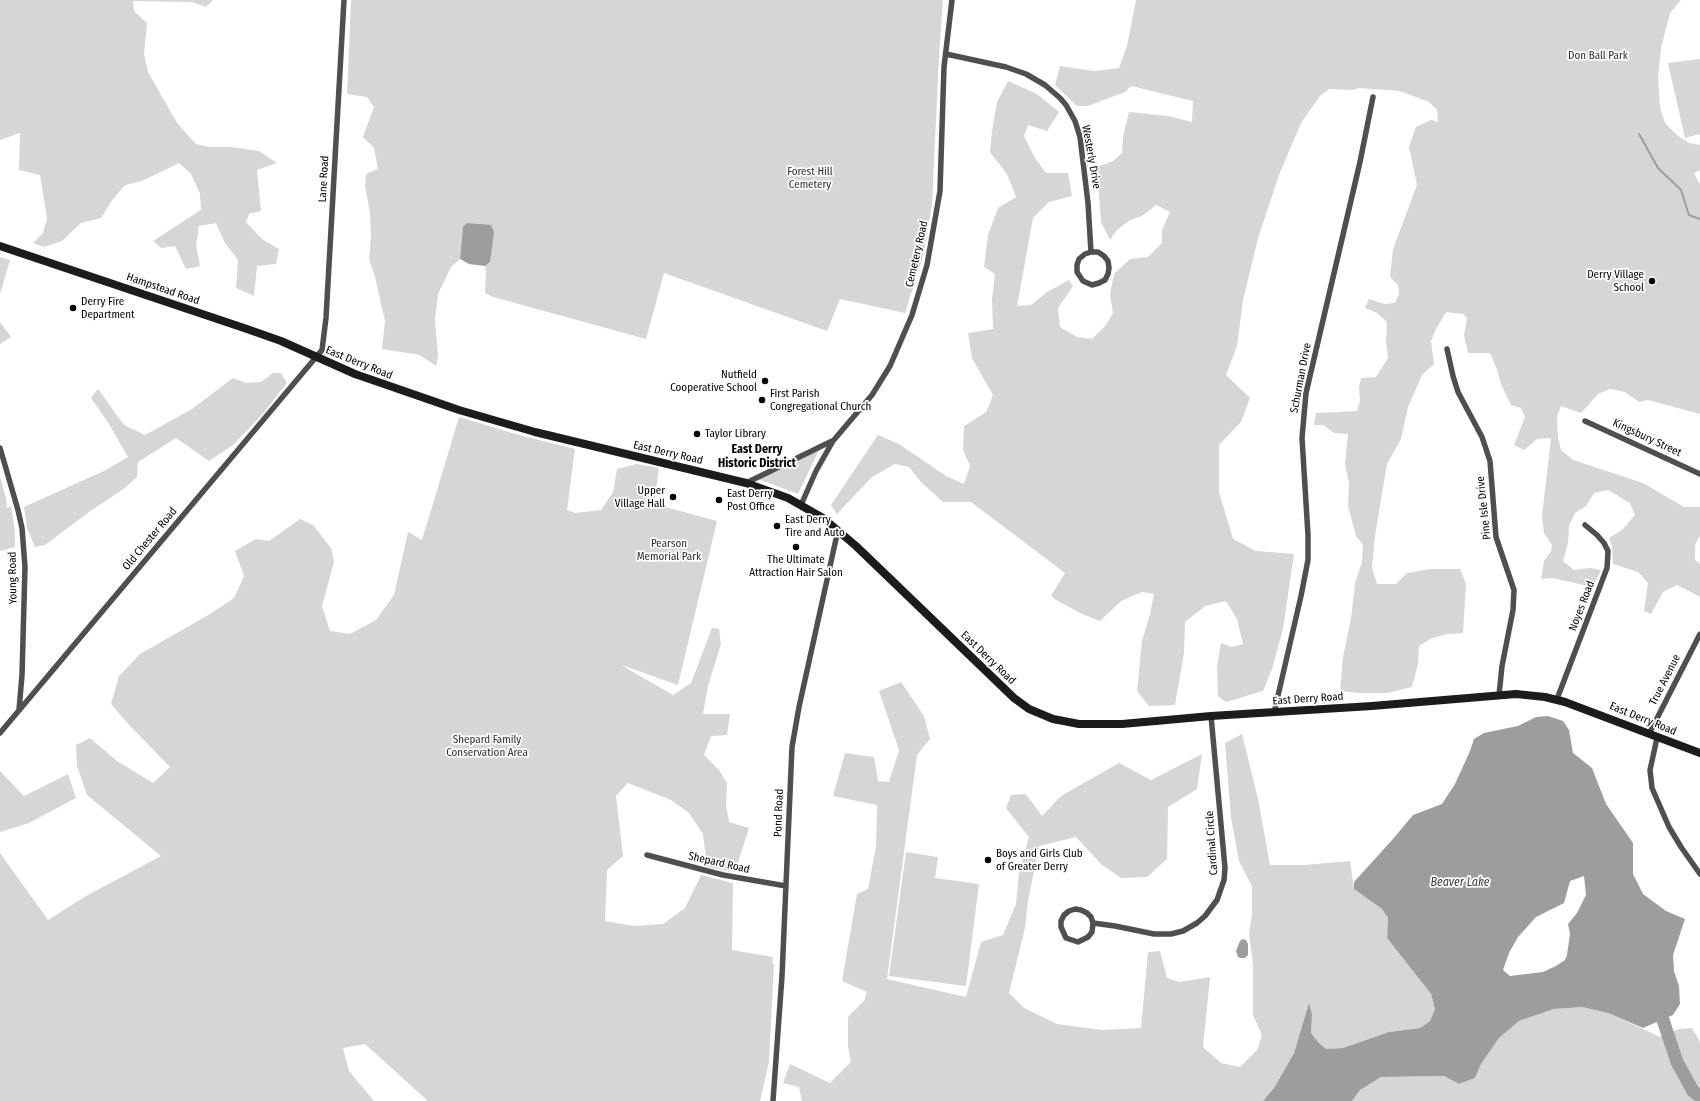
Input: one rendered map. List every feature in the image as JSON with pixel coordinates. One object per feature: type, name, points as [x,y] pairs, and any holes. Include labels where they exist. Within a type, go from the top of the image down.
[{"type":"street","name":"Lane Road","points":[[316,357],[322,350],[326,318],[344,0]]},
{"type":"street","name":"Cemetery Road","points":[[801,505],[816,471],[833,441],[872,395],[890,366],[909,321],[927,266],[941,179],[946,54],[952,0]]},
{"type":"street","name":"Westerly Drive","points":[[946,54],[1006,67],[1026,74],[1045,85],[1066,105],[1075,121],[1080,137],[1088,203],[1091,252]]},
{"type":"street","name":"Schurman Drive","points":[[1274,713],[1302,596],[1308,560],[1302,438],[1306,393],[1360,162],[1373,97]]},
{"type":"street","name":"Hampstead Road","points":[[0,246],[281,341],[316,357]]},
{"type":"street","points":[[1091,252],[1098,252],[1104,256],[1109,264],[1107,277],[1102,282],[1096,284],[1089,284],[1082,281],[1077,272],[1079,259],[1084,254],[1091,252]]},
{"type":"street","name":"Pine Isle Drive","points":[[1447,349],[1458,392],[1482,437],[1490,461],[1496,537],[1514,590],[1513,610],[1502,666],[1499,695]]},
{"type":"street","name":"East Derry Road","points":[[316,357],[376,382],[486,418],[554,437],[746,483],[774,492],[801,505],[838,530],[874,562],[1008,693],[1036,713],[1061,721],[1087,725],[1122,724],[1211,716],[1372,706],[1499,695],[1531,695],[1557,699],[1700,753]]},
{"type":"street","name":"Old Chester Road","points":[[0,733],[316,357]]},
{"type":"street","name":"Kingsbury Street","points":[[1585,421],[1700,474]]},
{"type":"street","points":[[746,483],[833,441]]},
{"type":"street","name":"Young Road","points":[[0,448],[22,528],[25,567],[22,675],[19,711]]},
{"type":"street","name":"Noyes Road","points":[[1557,699],[1607,568],[1608,551],[1604,543],[1598,535],[1585,525]]},
{"type":"street","name":"Pond Road","points":[[773,1101],[786,886],[790,781],[794,735],[838,530]]},
{"type":"street","name":"True Avenue","points":[[1649,734],[1700,634]]},
{"type":"street","name":"Cardinal Circle","points":[[1093,923],[1154,934],[1170,934],[1183,931],[1197,923],[1206,916],[1217,900],[1224,880],[1225,868],[1211,716]]},
{"type":"street","points":[[1657,738],[1650,770],[1652,788],[1669,827],[1687,857],[1700,874]]},
{"type":"street","name":"Shepard Road","points":[[647,855],[723,875],[786,886]]},
{"type":"street","points":[[1075,909],[1087,913],[1091,917],[1093,923],[1092,932],[1088,937],[1078,942],[1066,938],[1060,928],[1064,916],[1069,911],[1075,909]]},
{"type":"green space","points":[[0,0],[213,0],[206,7],[192,2],[133,1],[134,11],[147,23],[144,54],[148,72],[177,123],[196,144],[210,147],[231,147],[259,151],[277,163],[257,170],[261,211],[249,214],[246,222],[262,239],[279,249],[276,264],[257,266],[254,296],[236,288],[238,260],[225,243],[216,223],[199,226],[196,245],[200,266],[186,269],[175,246],[161,248],[153,241],[201,210],[200,194],[191,174],[179,163],[142,181],[125,185],[113,199],[101,218],[81,223],[62,241],[44,247],[33,243],[43,233],[47,218],[40,175],[19,170],[20,133],[0,140]]},
{"type":"green space","name":"Forest Hill Cemetery","points":[[351,0],[943,0],[932,205],[923,256],[905,313],[840,299],[827,331],[664,273],[646,339],[493,297],[485,293],[485,266],[490,262],[463,228],[460,259],[451,267],[438,294],[435,320],[438,355],[436,366],[420,355],[382,349],[385,321],[375,277],[369,259],[371,237],[370,213],[365,185],[366,174],[378,169],[374,148],[363,137],[374,107],[367,97],[347,94]]},
{"type":"green space","name":"Don Ball Park","points":[[1136,0],[1681,0],[1670,13],[1661,48],[1658,78],[1660,107],[1665,123],[1677,135],[1689,143],[1700,145],[1700,170],[1694,173],[1700,185],[1700,414],[1648,400],[1639,402],[1625,392],[1610,389],[1598,394],[1581,413],[1561,406],[1557,417],[1558,438],[1561,450],[1573,460],[1643,483],[1684,507],[1700,507],[1700,535],[1695,545],[1695,560],[1700,564],[1700,597],[1677,585],[1663,592],[1651,614],[1644,611],[1648,583],[1638,572],[1613,564],[1612,546],[1609,538],[1623,529],[1635,515],[1630,503],[1608,490],[1594,493],[1586,506],[1575,513],[1569,526],[1568,543],[1563,561],[1574,570],[1590,568],[1601,570],[1593,587],[1552,578],[1541,579],[1544,561],[1551,551],[1552,545],[1544,533],[1542,516],[1551,438],[1537,439],[1524,450],[1514,445],[1525,417],[1521,408],[1511,405],[1501,384],[1497,369],[1490,353],[1468,353],[1464,335],[1467,318],[1463,314],[1446,312],[1431,341],[1434,364],[1422,375],[1408,407],[1401,439],[1387,464],[1375,536],[1372,567],[1377,584],[1396,584],[1407,573],[1430,569],[1460,569],[1466,584],[1463,633],[1447,634],[1430,639],[1419,646],[1418,664],[1412,687],[1387,693],[1340,691],[1343,657],[1351,619],[1355,583],[1362,562],[1363,545],[1356,536],[1348,506],[1349,483],[1345,464],[1348,434],[1334,433],[1323,425],[1314,425],[1316,413],[1357,411],[1360,401],[1359,387],[1361,378],[1376,377],[1388,358],[1386,340],[1387,322],[1377,313],[1365,308],[1369,299],[1384,304],[1395,303],[1399,294],[1398,285],[1390,277],[1393,249],[1417,185],[1409,147],[1416,127],[1431,120],[1438,122],[1437,110],[1429,102],[1400,91],[1359,88],[1353,90],[1329,89],[1320,96],[1301,123],[1279,175],[1258,238],[1243,300],[1237,346],[1226,375],[1250,398],[1241,422],[1219,445],[1219,492],[1233,539],[1256,551],[1294,554],[1283,629],[1272,669],[1263,691],[1226,702],[1218,696],[1217,667],[1221,643],[1232,647],[1243,644],[1237,619],[1226,601],[1205,606],[1185,622],[1184,653],[1175,705],[1149,706],[1137,691],[1142,641],[1154,594],[1142,592],[1121,601],[1100,621],[1082,614],[1051,596],[1065,573],[971,502],[943,502],[921,482],[909,467],[895,464],[872,477],[837,514],[831,505],[878,435],[899,444],[946,476],[964,484],[970,466],[963,450],[964,426],[986,412],[993,395],[972,358],[968,333],[993,329],[992,299],[995,274],[984,267],[988,235],[998,208],[1016,197],[1007,174],[990,152],[997,102],[1008,81],[1037,94],[1059,112],[1047,131],[1028,125],[1024,136],[1035,158],[1046,173],[1068,173],[1072,196],[1049,202],[1033,218],[1017,306],[1031,305],[1047,292],[1069,280],[1073,286],[1058,308],[1060,327],[1077,337],[1092,339],[1106,325],[1113,313],[1110,295],[1114,274],[1130,259],[1148,257],[1162,243],[1162,230],[1170,212],[1156,205],[1142,216],[1130,220],[1117,230],[1110,240],[1101,222],[1097,167],[1113,161],[1122,153],[1123,137],[1129,112],[1168,116],[1192,122],[1193,101],[1131,86],[1125,92],[1088,106],[1077,106],[1055,85],[1060,66],[1095,71],[1119,68],[1127,46]]},
{"type":"green space","points":[[1700,59],[1700,134],[1685,138],[1668,63]]},
{"type":"green space","points":[[0,257],[10,260],[0,294]]},
{"type":"green space","points":[[0,322],[11,337],[0,344]]},
{"type":"green space","points":[[273,373],[281,373],[287,383],[261,416],[233,445],[209,461],[176,438],[138,462],[137,477],[125,488],[89,512],[45,545],[35,547],[27,528],[24,507],[106,470],[128,457],[109,424],[91,398],[98,389],[124,425],[145,435],[192,409],[233,378],[246,383],[261,382]]},
{"type":"green space","points":[[459,417],[519,435],[575,449],[567,510],[575,513],[601,510],[613,492],[617,469],[637,464],[659,468],[654,504],[717,521],[678,685],[621,665],[673,695],[691,683],[712,628],[719,629],[721,644],[708,686],[703,714],[730,714],[727,735],[711,736],[704,755],[719,770],[727,783],[726,805],[729,822],[749,828],[735,872],[707,867],[703,834],[689,813],[671,800],[628,783],[616,796],[623,856],[607,870],[605,921],[634,926],[663,924],[685,908],[701,875],[733,883],[732,950],[773,957],[772,963],[774,964],[769,1062],[760,1101],[428,1101],[365,1044],[343,1048],[349,1071],[374,1101],[0,1101],[0,853],[48,920],[86,896],[161,856],[87,795],[77,766],[76,745],[90,738],[117,761],[153,783],[170,767],[111,704],[119,676],[140,654],[210,614],[234,598],[244,576],[235,551],[256,539],[269,541],[300,519],[313,525],[331,548],[334,562],[322,606],[330,631],[350,634],[376,620],[394,595],[408,532],[422,540]]},
{"type":"green space","points":[[819,450],[798,494],[758,479]]},
{"type":"green space","points":[[0,477],[6,498],[7,508],[11,506],[15,530],[15,547],[0,551]]},
{"type":"green space","points":[[901,682],[924,716],[930,739],[917,755],[887,979],[966,997],[981,942],[1003,935],[1016,904],[1019,873],[1029,837],[1006,808],[1011,795],[1026,794],[1042,816],[1061,796],[1119,763],[1151,780],[1202,754],[1197,789],[1168,807],[1167,859],[1147,877],[1121,878],[1101,864],[1076,837],[1039,846],[1028,901],[1025,928],[1009,993],[1024,1008],[1057,1024],[1102,1030],[1141,1028],[1148,952],[1160,951],[1167,978],[1180,982],[1210,977],[1203,1047],[1221,1063],[1240,1067],[1257,1050],[1262,1035],[1253,1015],[1253,965],[1249,933],[1252,915],[1252,886],[1239,861],[1231,818],[1225,743],[1242,734],[1258,799],[1270,865],[1305,865],[1350,861],[1354,889],[1382,909],[1388,918],[1387,938],[1431,994],[1435,1009],[1430,1021],[1420,1028],[1389,1032],[1343,1048],[1326,1049],[1311,1033],[1312,1014],[1309,1004],[1294,1053],[1274,1088],[1263,1101],[802,1101],[799,1087],[783,1083],[790,1064],[830,1083],[851,1062],[848,1046],[848,1017],[864,1001],[867,992],[842,981],[857,894],[868,889],[876,846],[877,805],[833,796],[845,753],[874,757],[878,781],[889,782],[899,750],[879,691]]},
{"type":"green space","points":[[0,771],[24,796],[68,774],[76,798],[29,823],[0,832]]},
{"type":"green space","points":[[906,852],[938,857],[935,878],[979,884],[966,986],[889,976]]},
{"type":"green space","points":[[1582,1007],[1608,1013],[1660,1037],[1679,1029],[1692,1028],[1700,1042],[1700,1101],[1352,1101],[1360,1090],[1381,1077],[1444,1076],[1459,1084],[1475,1078],[1481,1064],[1499,1038],[1519,1021],[1554,1009]]},
{"type":"water","points":[[467,223],[491,225],[494,232],[490,262],[485,266],[469,264],[460,259],[463,227]]},
{"type":"water","name":"Beaver Lake","points":[[1548,716],[1563,721],[1569,730],[1573,753],[1592,768],[1606,804],[1633,843],[1633,874],[1643,894],[1666,911],[1685,919],[1673,955],[1674,971],[1679,986],[1680,1004],[1673,1015],[1643,1028],[1608,1013],[1582,1007],[1554,1009],[1519,1021],[1499,1038],[1481,1064],[1475,1078],[1459,1084],[1444,1076],[1381,1077],[1360,1090],[1352,1101],[1263,1101],[1274,1088],[1294,1053],[1309,1003],[1312,1014],[1311,1033],[1326,1049],[1343,1048],[1389,1032],[1420,1028],[1430,1021],[1435,1009],[1431,994],[1387,938],[1388,918],[1382,909],[1354,889],[1354,882],[1413,815],[1442,804],[1455,784],[1474,739],[1484,733],[1518,726],[1536,717]],"holes":[[[1584,876],[1586,895],[1577,913],[1568,924],[1570,934],[1565,960],[1543,972],[1510,976],[1503,970],[1509,953],[1518,937],[1536,917],[1564,903],[1570,881]]]},
{"type":"water","points":[[1242,939],[1246,940],[1248,944],[1248,955],[1245,958],[1238,957],[1236,951]]},
{"type":"waterway","points":[[1639,134],[1658,168],[1681,190],[1689,215],[1700,219]]},
{"type":"waterway","points":[[1663,1020],[1677,1062],[1693,1091],[1700,1097]]},
{"type":"place","name":"Derry Village School","points":[[1652,281]]},
{"type":"place","name":"Derry Fire Department","points":[[73,308]]},
{"type":"place","name":"Nutfield Cooperative School","points":[[765,381]]},
{"type":"place","name":"First Parish Congregational Church","points":[[762,400]]},
{"type":"place","name":"Taylor Library","points":[[697,434]]},
{"type":"place","name":"Upper Village Hall","points":[[673,497]]},
{"type":"place","name":"East Derry Post Office","points":[[719,500]]},
{"type":"place","name":"East Derry Tire and Auto","points":[[777,526]]},
{"type":"place","name":"The Ultimate Attraction Hair Salon","points":[[796,547]]},
{"type":"place","name":"Boys and Girls Club of Greater Derry","points":[[988,860]]},
{"type":"district","name":"East Derry Historic District","points":[[757,457]]},
{"type":"park label","name":"Pearson Memorial Park","points":[[669,550]]},
{"type":"park label","name":"Shepard Family Conservation Area","points":[[487,746]]}]
